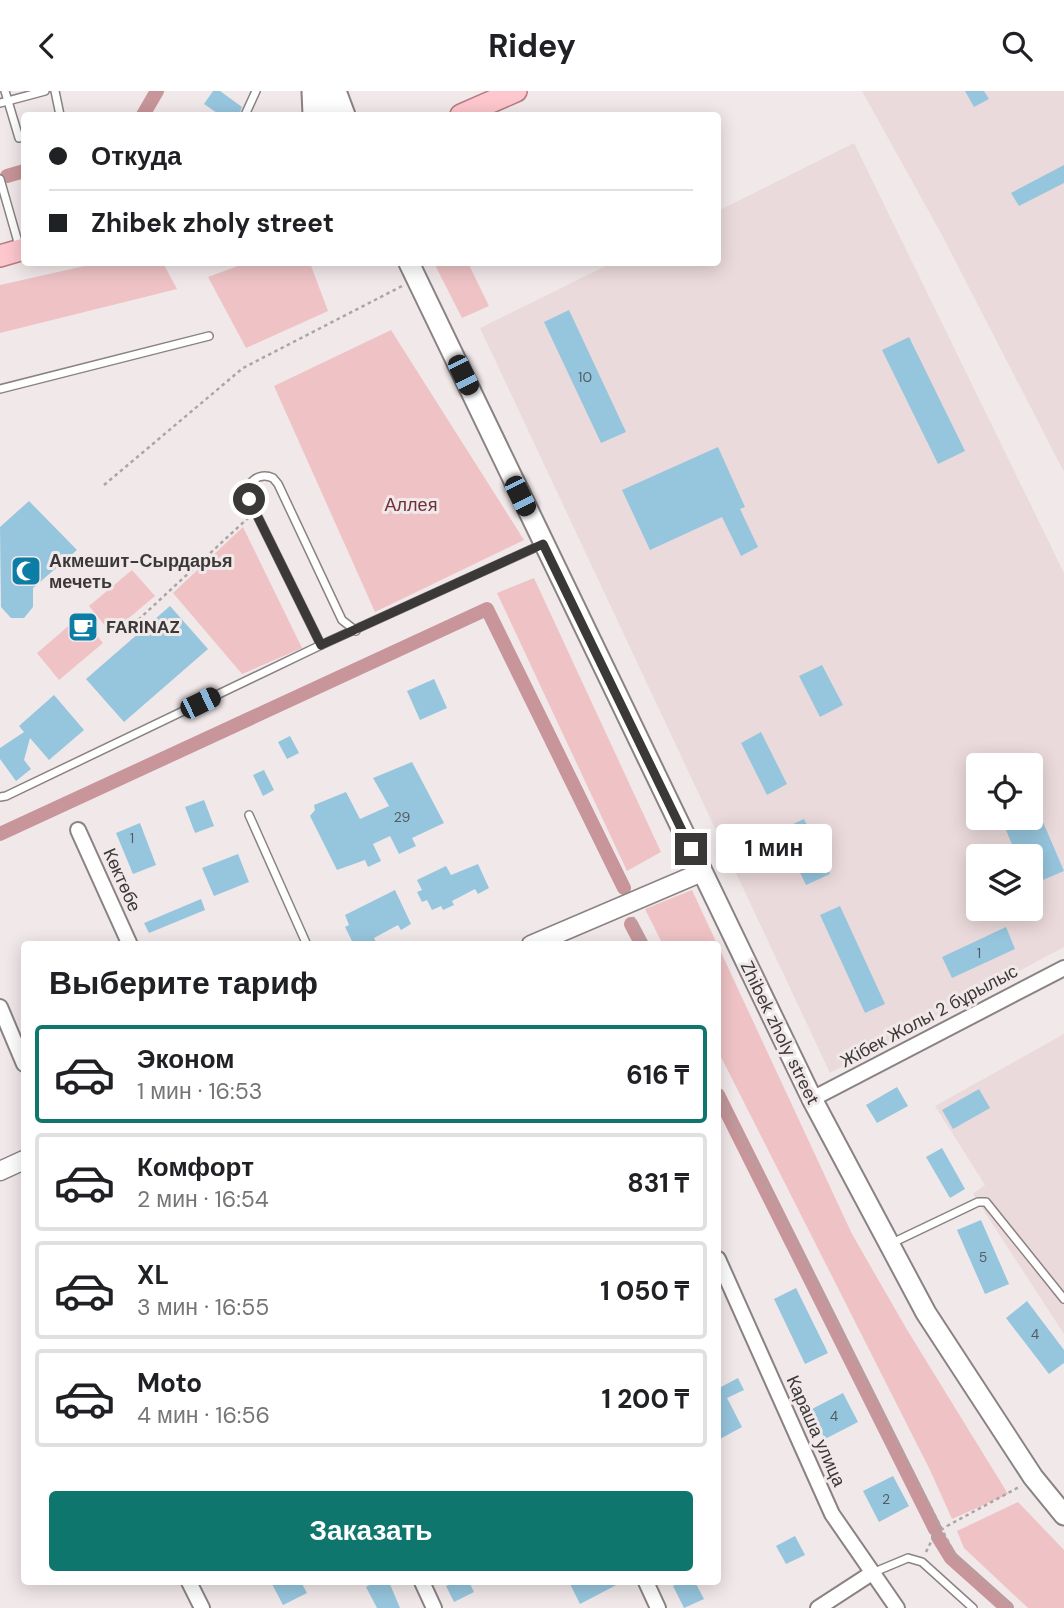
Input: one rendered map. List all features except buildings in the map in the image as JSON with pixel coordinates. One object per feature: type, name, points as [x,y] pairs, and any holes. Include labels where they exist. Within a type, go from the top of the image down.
[{"type":"main road","points":[[312,91],[313,112]]},
{"type":"main road","points":[[318,91],[329,112]]},
{"type":"main road","points":[[336,91],[344,112]]},
{"type":"main road","points":[[468,112],[516,91]]},
{"type":"main road","name":"Zhibek zholy street","points":[[413,271],[812,1099],[926,1313],[1033,1477],[1064,1515]]},
{"type":"street","name":"Көктөбе","points":[[78,830],[128,941]]},
{"type":"street","points":[[558,940],[629,904],[702,872]]},
{"type":"street","name":"Жібек Жолы 2 бұрылыс","points":[[812,1099],[1064,968]]},
{"type":"street","points":[[0,1007],[21,1057]]},
{"type":"street","points":[[0,1171],[21,1161]]},
{"type":"street","name":"Караша улица","points":[[721,1266],[832,1514],[897,1608]]},
{"type":"street","points":[[818,1608],[873,1573]]},
{"type":"street","points":[[190,1585],[202,1608]]},
{"type":"street","points":[[423,1585],[434,1608]]},
{"type":"street","points":[[647,1585],[658,1608]]},
{"type":"lane","points":[[5,91],[4,102],[19,138],[21,137]]},
{"type":"lane","points":[[4,102],[45,91]]},
{"type":"lane","points":[[55,91],[59,112]]},
{"type":"lane","points":[[246,112],[256,91]]},
{"type":"lane","points":[[0,179],[15,252]]},
{"type":"lane","points":[[0,389],[209,336]]},
{"type":"lane","points":[[321,645],[247,493],[250,482],[262,476],[273,478],[278,484],[342,620],[356,631]]},
{"type":"lane","points":[[0,797],[321,645],[543,544]]},
{"type":"lane","points":[[249,815],[305,941]]},
{"type":"lane","points":[[890,1244],[978,1202],[986,1202],[1064,1299]]},
{"type":"lane","points":[[873,1573],[908,1558],[922,1562],[973,1608]]},
{"type":"path","points":[[104,485],[243,368],[413,271]]},
{"type":"path","points":[[123,634],[248,518]]},
{"type":"path","points":[[629,904],[643,941]]},
{"type":"path","points":[[721,1096],[955,1555],[1013,1608]]},
{"type":"path","points":[[922,1562],[935,1534],[1015,1491],[1033,1477]]},
{"type":"shaded area","points":[[862,91],[1064,91],[1064,472],[943,237]]},
{"type":"shaded area","points":[[854,143],[1064,573],[1064,947],[830,1073],[480,328],[606,266],[721,266],[721,210]]},
{"type":"shaded area","points":[[1064,1034],[1064,1334],[973,1194],[985,1185],[935,1106]]},
{"type":"green space","points":[[85,266],[165,266],[177,289],[0,333],[0,285]]},
{"type":"green space","points":[[238,266],[311,266],[328,311],[246,348],[208,277]]},
{"type":"green space","points":[[436,266],[469,266],[489,306],[462,318]]},
{"type":"green space","name":"Аллея","points":[[391,330],[524,540],[375,612],[274,386]]},
{"type":"green space","points":[[243,527],[302,648],[242,674],[173,593]]},
{"type":"green space","points":[[132,570],[155,596],[111,633],[89,606]]},
{"type":"green space","points":[[534,578],[661,852],[627,871],[497,593]]},
{"type":"green space","points":[[80,616],[103,643],[59,680],[37,653]]},
{"type":"green space","points":[[692,890],[716,941],[661,941],[645,909]]},
{"type":"green space","points":[[721,952],[852,1234],[1008,1494],[952,1519],[930,1470],[721,1057]]},
{"type":"green space","points":[[1018,1502],[1064,1550],[1064,1608],[1028,1608],[964,1548],[957,1531]]},
{"type":"waterway","points":[[145,112],[157,91]]},
{"type":"waterway","points":[[7,176],[21,172]]},
{"type":"waterway","points":[[0,834],[487,609],[624,888]]},
{"type":"waterway","points":[[631,924],[640,941]]},
{"type":"waterway","points":[[721,1101],[935,1529]]},
{"type":"waterway","points":[[938,1537],[951,1558],[1007,1608]]},
{"type":"place","name":"Акмешит-Сырдарья мечеть","points":[[26,571]]},
{"type":"place","name":"FARINAZ","points":[[83,627]]},
{"type":"route","points":[[249,499],[321,645],[543,544],[691,849]]}]
